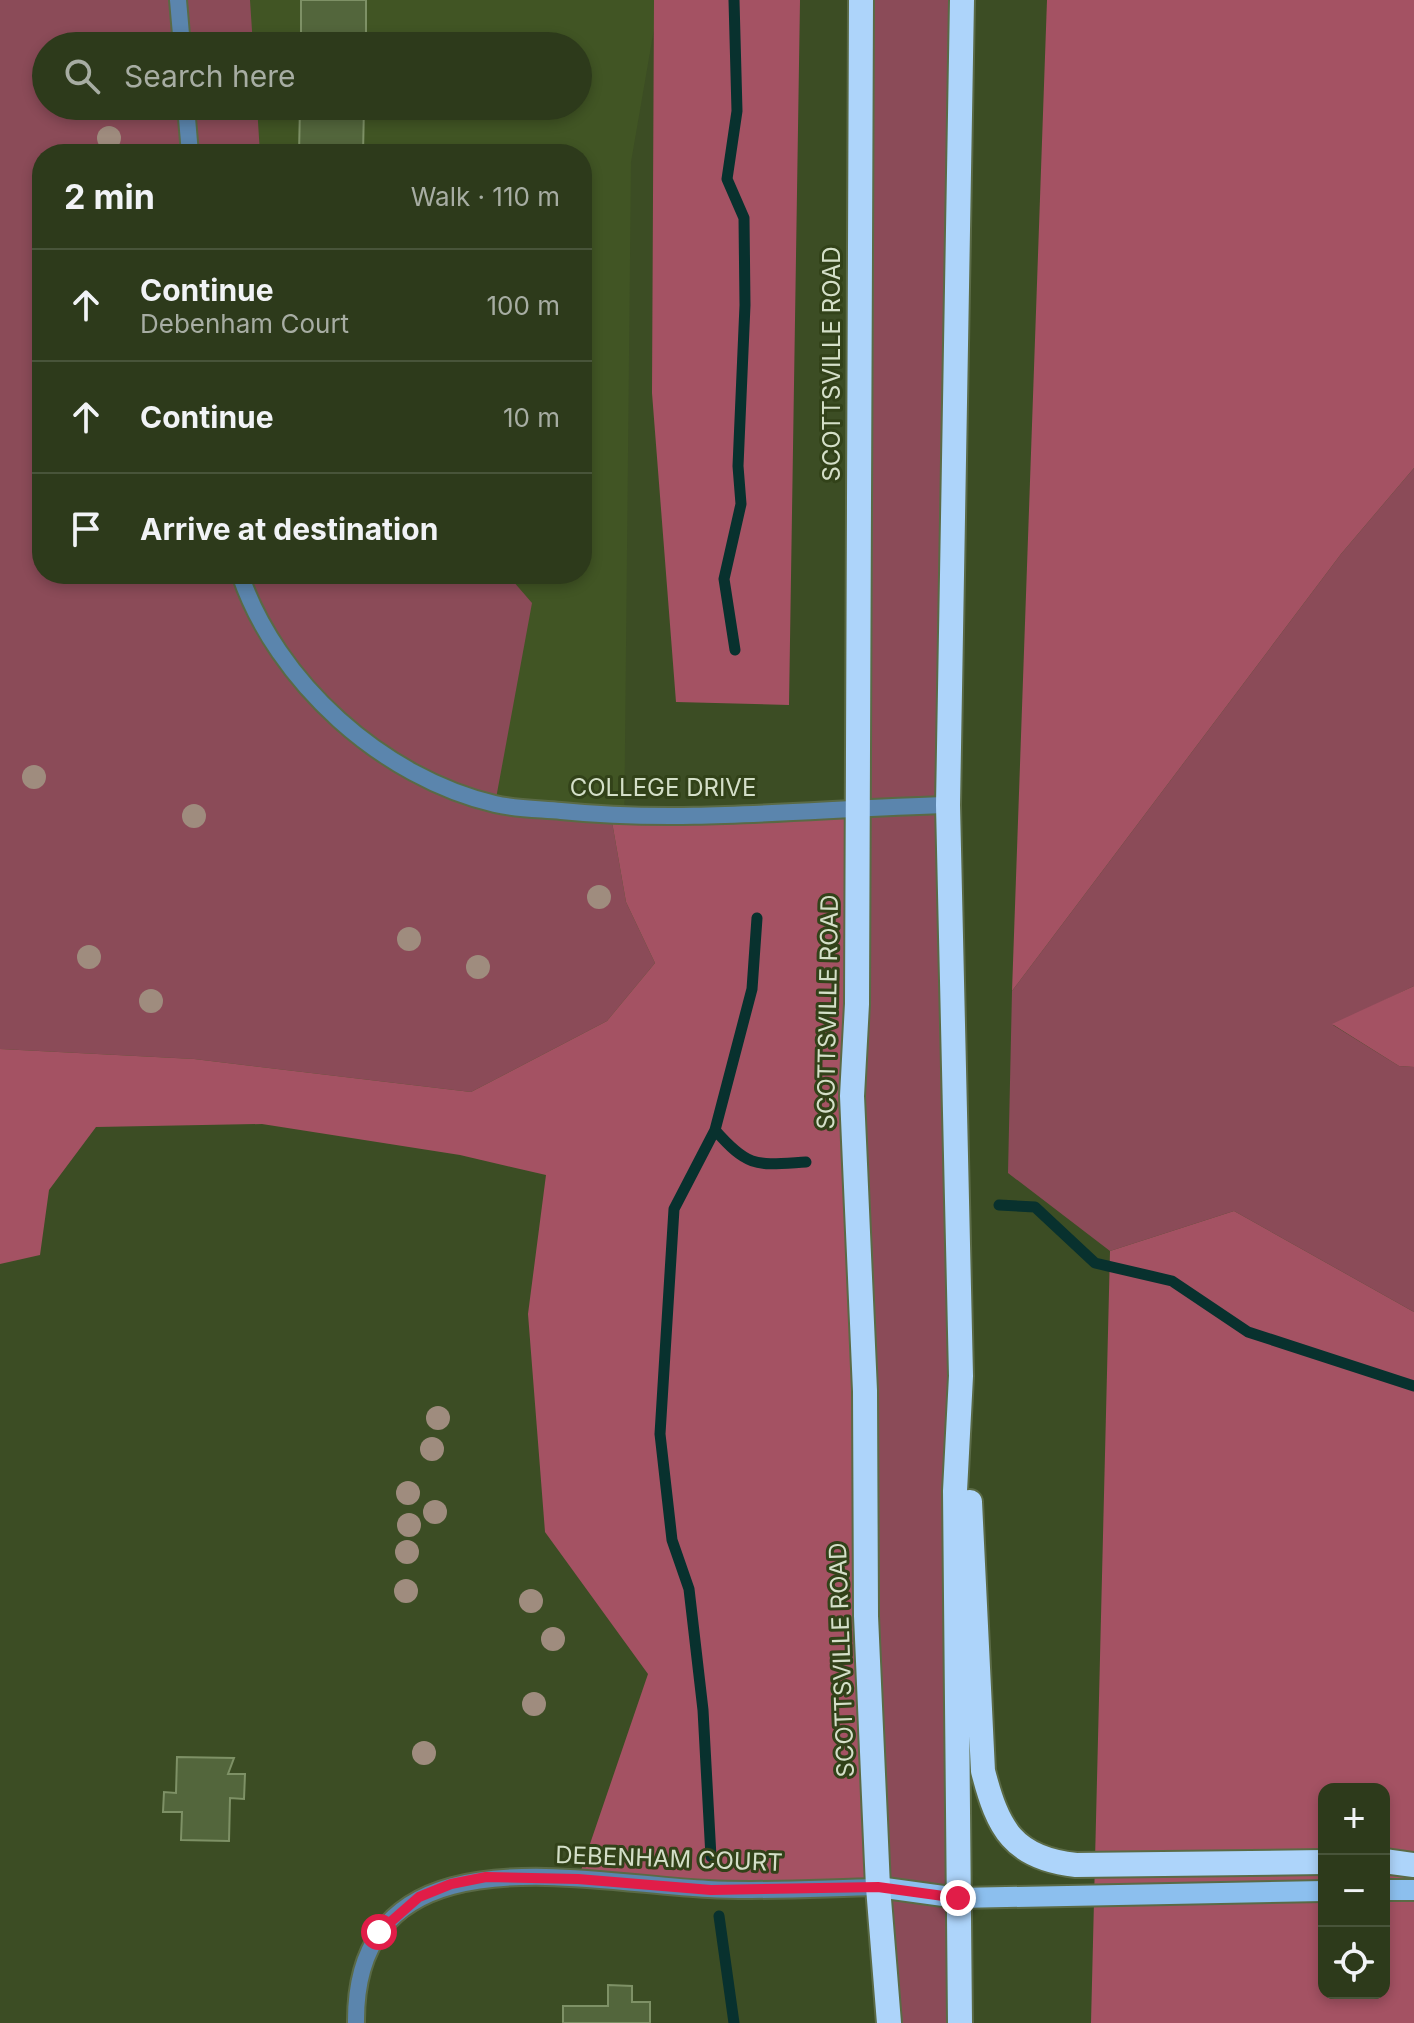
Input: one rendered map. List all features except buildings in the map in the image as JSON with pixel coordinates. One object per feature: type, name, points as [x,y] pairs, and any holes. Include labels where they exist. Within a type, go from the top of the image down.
[{"type":"highway","name":"SCOTTSVILLE ROAD","points":[[861,0],[857,1004],[852,1096],[865,1391],[866,1616],[878,1887],[889,2023]]},
{"type":"highway","points":[[962,0],[948,805],[961,1376],[981,1684],[983,1771],[992,1804],[1013,1841],[1029,1853],[1050,1862],[1076,1865],[1318,1862]]},
{"type":"highway","points":[[960,2023],[955,1491],[961,1376]]},
{"type":"highway","points":[[1390,1862],[1414,1865]]},
{"type":"main road","points":[[878,1887],[958,1898],[1318,1891]]},
{"type":"main road","points":[[1390,1890],[1414,1890]]},
{"type":"street","points":[[178,0],[181,32]]},
{"type":"street","points":[[187,120],[189,144]]},
{"type":"street","name":"COLLEGE DRIVE","points":[[245,584],[268,636],[289,670],[320,703],[391,759],[442,784],[495,804],[611,816],[948,805]]},
{"type":"street","name":"DEBENHAM COURT","points":[[356,2023],[358,1979],[363,1958],[379,1932],[419,1897],[451,1884],[486,1877],[578,1879],[711,1890],[878,1887]]},
{"type":"shaded area","points":[[0,0],[659,0],[631,162],[624,841],[845,1121],[0,1056]]},
{"type":"shaded area","points":[[0,0],[250,0],[252,32],[32,32],[32,120],[258,120],[259,144],[32,144],[32,584],[516,584],[532,603],[495,804],[611,816],[626,902],[655,963],[607,1021],[471,1092],[194,1059],[0,1049]]},
{"type":"shaded area","points":[[654,0],[800,0],[789,705],[676,702],[652,393]]},
{"type":"shaded area","points":[[861,0],[961,0],[948,805],[960,2023],[889,2023],[865,1391]]},
{"type":"shaded area","points":[[1047,0],[1414,0],[1414,468],[1341,554],[1012,991]]},
{"type":"shaded area","points":[[1414,468],[1414,986],[1333,1025],[1399,1066],[1414,1067],[1414,1312],[1234,1211],[1110,1251],[1008,1173],[1012,991],[1341,554]]},
{"type":"shaded area","points":[[858,807],[878,1887],[578,1879],[648,1674],[545,1532],[528,1314],[546,1175],[460,1155],[262,1124],[96,1127],[49,1190],[40,1255],[0,1264],[0,1049],[194,1059],[471,1092],[607,1021],[655,963],[626,902],[611,816]]},
{"type":"shaded area","points":[[1414,986],[1414,1067],[1399,1066],[1332,1024]]},
{"type":"shaded area","points":[[1234,1211],[1414,1312],[1414,2023],[1091,2023],[1110,1251]]},
{"type":"waterway","points":[[734,0],[737,111],[727,179],[744,218],[745,305],[738,466],[741,504],[724,579],[735,650]]},
{"type":"waterway","points":[[711,1857],[703,1710],[689,1589],[672,1540],[660,1434],[674,1209],[715,1130],[752,989],[757,918]]},
{"type":"waterway","points":[[715,1130],[737,1152],[755,1162],[806,1162]]},
{"type":"waterway","points":[[999,1205],[1035,1207],[1095,1263],[1172,1281],[1248,1332],[1414,1386]]},
{"type":"waterway","points":[[719,1916],[734,2023]]},
{"type":"route","points":[[379,1932],[419,1897],[451,1884],[486,1877],[578,1879],[711,1890],[878,1887],[958,1898]]}]
